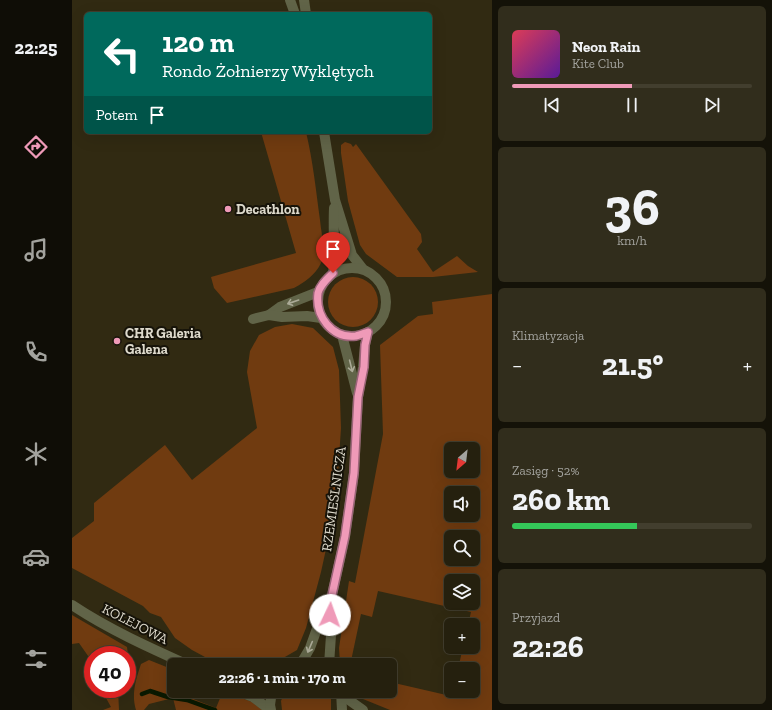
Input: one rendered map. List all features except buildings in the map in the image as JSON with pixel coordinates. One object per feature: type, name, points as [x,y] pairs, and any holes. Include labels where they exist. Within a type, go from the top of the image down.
[{"type":"street","points":[[290,0],[294,12]]},
{"type":"street","points":[[304,0],[306,12]]},
{"type":"street","points":[[324,134],[335,200],[352,255],[363,269]]},
{"type":"street","points":[[333,273],[335,257],[333,233],[335,200]]},
{"type":"street","points":[[348,267],[363,269],[374,275],[382,286],[386,297],[385,310],[379,323],[368,332],[356,336],[342,335],[330,328],[321,318],[318,308],[318,292],[324,281],[333,273],[348,267]]},
{"type":"street","points":[[269,315],[280,306],[318,292]]},
{"type":"street","points":[[253,319],[269,315],[282,317],[307,316],[321,318]]},
{"type":"street","name":"RZEMIEŚLNICZA","points":[[329,658],[331,635],[330,604],[345,536],[354,473],[358,397],[364,367],[365,345],[368,332]]},
{"type":"street","name":"RZEMIEŚLNICZA","points":[[342,335],[358,397]]},
{"type":"street","name":"RZEMIEŚLNICZA","points":[[304,658],[310,648],[319,623],[330,604]]},
{"type":"street","name":"KOLEJOWA","points":[[72,605],[86,615],[141,644],[172,658]]},
{"type":"street","points":[[254,698],[270,710]]},
{"type":"street","points":[[270,710],[271,698]]},
{"type":"street","points":[[341,698],[342,710]]},
{"type":"street","points":[[347,698],[363,710]]},
{"type":"shaded area","points":[[262,134],[306,134],[316,187],[323,244],[323,257],[319,267],[312,276],[294,288],[227,303],[214,288],[211,277],[296,253]]},
{"type":"shaded area","points":[[345,142],[351,144],[353,147],[356,144],[421,234],[422,242],[417,249],[433,272],[457,256],[468,266],[478,272],[433,277],[397,277],[366,254],[360,245],[348,201],[341,153],[341,145]]},
{"type":"shaded area","points":[[353,277],[362,279],[373,288],[378,302],[376,311],[367,322],[353,327],[344,325],[333,316],[328,302],[330,293],[339,282]]},
{"type":"shaded area","points":[[492,294],[492,710],[390,710],[362,698],[397,698],[397,684],[444,694],[444,698],[480,698],[480,662],[460,662],[461,654],[480,654],[480,618],[470,618],[471,612],[462,610],[480,610],[480,574],[444,574],[444,606],[378,591],[372,617],[361,614],[352,658],[340,658],[339,648],[349,581],[355,583],[383,434],[380,345],[418,316],[433,314],[432,302]]},
{"type":"shaded area","points":[[292,324],[313,328],[333,347],[339,370],[341,428],[338,473],[330,531],[306,628],[297,650],[283,658],[210,658],[192,650],[175,638],[161,617],[150,613],[143,606],[72,568],[72,538],[94,521],[94,503],[165,445],[192,480],[257,428],[247,372],[250,351],[259,335],[275,327]]},
{"type":"shaded area","points":[[72,615],[125,646],[84,646],[84,650],[79,643],[72,644]]},
{"type":"shaded area","points":[[149,660],[167,667],[167,698],[173,698],[149,704],[144,710],[136,710],[134,698],[136,698],[136,681],[141,664]]},
{"type":"shaded area","points":[[106,698],[118,698],[119,710],[103,710],[111,707]]},
{"type":"shaded area","points":[[173,698],[191,698],[216,708],[220,698],[241,698],[252,702],[262,710],[176,710]]},
{"type":"shaded area","points":[[282,698],[331,698],[331,710],[282,710]]},
{"type":"waterway","points":[[142,694],[150,691],[168,697],[187,700],[215,710]]},
{"type":"place","name":"Decathlon","points":[[228,209]]},
{"type":"place","name":"CHR Galeria Galena","points":[[117,341]]},
{"type":"route","points":[[330,615],[330,604],[345,536],[354,473],[358,397],[364,367],[365,345],[368,332],[356,336],[342,335],[330,328],[321,318],[318,308],[318,292],[324,281],[333,273]]}]
